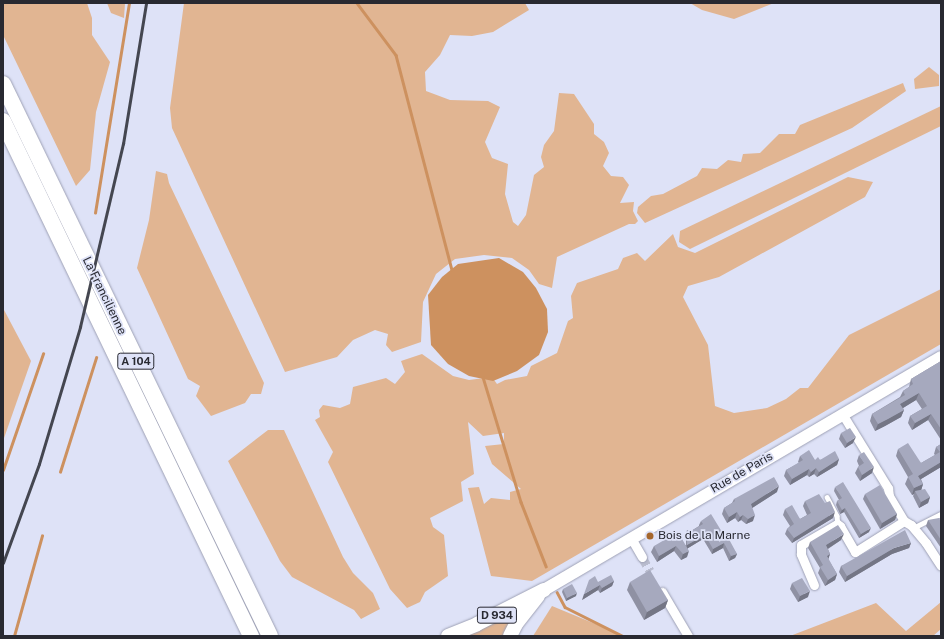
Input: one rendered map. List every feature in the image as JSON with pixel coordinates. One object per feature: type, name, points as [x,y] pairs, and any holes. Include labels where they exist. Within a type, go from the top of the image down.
[{"type":"highway","name":"La Francilienne","points":[[3,84],[270,636]]},
{"type":"highway","name":"La Francilienne","points":[[3,121],[251,636]]},
{"type":"main road","name":"Rue de Paris","points":[[544,590],[941,357]]},
{"type":"main road","name":"D 934","points":[[448,636],[477,624],[544,590]]},
{"type":"main road","name":"D 934","points":[[510,636],[516,624],[544,590]]},
{"type":"street","points":[[843,415],[888,488],[889,496],[904,521],[913,528],[941,566]]},
{"type":"street","points":[[814,585],[799,548],[832,526],[838,525],[855,552],[904,521]]},
{"type":"street","points":[[631,538],[642,557]]},
{"type":"street","points":[[658,584],[688,636]]},
{"type":"lane","points":[[827,497],[838,516],[838,525]]},
{"type":"lane","points":[[913,528],[941,514]]},
{"type":"shaded area","points":[[3,3],[87,3],[92,18],[92,35],[110,62],[96,112],[90,170],[76,186],[3,35]]},
{"type":"shaded area","points":[[107,3],[125,3],[124,18],[111,13]]},
{"type":"shaded area","points":[[184,3],[525,3],[529,10],[493,32],[472,36],[450,35],[440,55],[425,72],[426,91],[450,100],[488,101],[500,107],[485,142],[492,158],[508,164],[505,194],[513,222],[518,226],[526,215],[534,175],[544,167],[541,157],[544,145],[554,131],[559,93],[574,94],[594,124],[594,134],[604,142],[609,153],[603,166],[611,176],[623,177],[629,185],[620,203],[634,202],[633,211],[638,221],[635,224],[629,224],[557,257],[552,288],[539,284],[529,270],[512,258],[484,255],[455,259],[436,274],[423,302],[421,342],[392,352],[386,345],[388,334],[375,330],[353,340],[337,357],[285,372],[172,128],[170,108]]},
{"type":"shaded area","points":[[690,3],[774,3],[734,19],[702,10]]},
{"type":"shaded area","points":[[929,67],[939,75],[939,86],[915,89],[914,79]]},
{"type":"shaded area","points":[[903,83],[906,91],[852,128],[645,223],[637,213],[638,207],[651,196],[663,194],[697,176],[702,168],[717,169],[728,160],[741,162],[743,154],[760,153],[779,134],[795,134],[800,125]]},
{"type":"shaded area","points":[[941,106],[941,126],[690,249],[679,242],[680,231]]},
{"type":"shaded area","points":[[156,171],[167,174],[169,183],[264,383],[261,394],[251,394],[245,403],[211,416],[196,396],[200,386],[188,379],[137,268],[149,220]]},
{"type":"shaded area","points":[[848,177],[873,182],[865,197],[719,277],[688,286],[683,297],[708,345],[715,406],[734,413],[767,408],[786,399],[800,388],[808,388],[849,335],[941,289],[941,344],[532,581],[491,576],[468,488],[479,487],[484,504],[491,498],[510,500],[510,492],[521,489],[492,464],[485,446],[504,444],[504,433],[483,436],[468,422],[474,474],[461,482],[463,501],[430,518],[433,527],[444,535],[448,576],[425,592],[420,602],[407,608],[390,589],[328,462],[333,452],[315,420],[320,417],[319,410],[323,405],[340,408],[350,404],[353,387],[386,378],[395,384],[405,372],[401,361],[422,354],[453,376],[469,380],[492,377],[497,384],[505,380],[527,376],[531,366],[557,353],[568,321],[573,318],[571,296],[577,283],[618,269],[623,258],[637,253],[645,261],[673,234],[678,247],[695,253]]},
{"type":"shaded area","points":[[499,258],[523,272],[536,288],[547,309],[548,332],[539,355],[517,371],[493,381],[469,376],[448,364],[431,345],[428,295],[442,277],[458,264]]},
{"type":"shaded area","points":[[3,308],[31,361],[3,441]]},
{"type":"shaded area","points":[[268,430],[284,430],[343,557],[353,573],[373,593],[380,609],[361,619],[354,610],[292,577],[280,561],[228,461]]},
{"type":"shaded area","points":[[941,602],[941,629],[933,636],[790,636],[876,603],[906,631]]},
{"type":"shaded area","points":[[552,606],[622,635],[623,636],[533,636]]},
{"type":"shaded area","points":[[512,614],[517,614],[505,636],[461,636]]},
{"type":"building","points":[[941,361],[941,429],[931,414],[915,423],[910,416],[927,406],[919,393],[900,404],[904,410],[878,424],[872,414],[905,395],[903,391],[913,384],[911,379]]},
{"type":"building","points":[[850,428],[856,437],[847,443],[841,433]]},
{"type":"building","points":[[908,443],[921,463],[940,452],[936,447],[941,444],[941,462],[918,476],[923,484],[914,488],[908,477],[913,474],[898,449]]},
{"type":"building","points":[[809,450],[815,460],[818,457],[820,460],[835,451],[839,459],[819,472],[816,468],[811,472],[809,469],[792,479],[786,470],[803,460],[800,456]]},
{"type":"building","points":[[864,452],[874,467],[862,475],[858,467],[864,463],[859,455]]},
{"type":"building","points":[[774,477],[779,486],[751,504],[755,515],[748,519],[743,515],[740,517],[737,512],[729,517],[724,508],[735,501],[734,499]]},
{"type":"building","points":[[843,482],[871,528],[861,534],[845,508],[842,510],[837,501],[842,498],[835,487]]},
{"type":"building","points":[[880,485],[897,514],[882,523],[865,494]]},
{"type":"building","points":[[925,489],[930,497],[921,502],[915,491]]},
{"type":"building","points":[[819,494],[825,503],[830,501],[835,512],[794,538],[787,529],[794,524],[785,509],[792,505],[800,519],[811,513],[805,501]]},
{"type":"building","points":[[711,514],[722,532],[724,530],[737,554],[731,556],[724,543],[713,549],[705,535],[687,545],[687,530],[691,531],[703,524],[701,521]]},
{"type":"building","points":[[939,518],[941,522],[941,540],[928,520]]},
{"type":"building","points":[[838,525],[844,534],[826,545],[830,554],[827,556],[837,574],[828,580],[820,567],[823,565],[810,542]]},
{"type":"building","points":[[905,530],[911,543],[894,548],[847,576],[841,566]]},
{"type":"building","points":[[678,532],[689,551],[683,554],[676,546],[659,556],[654,546]]},
{"type":"building","points":[[650,570],[668,600],[647,612],[630,582]]},
{"type":"building","points":[[611,575],[614,581],[602,588],[600,585],[584,594],[589,580],[595,576],[598,582]]},
{"type":"building","points":[[802,578],[810,591],[800,596],[792,583]]},
{"type":"building","points":[[572,584],[577,593],[567,598],[563,589]]},
{"type":"waterway","points":[[95,213],[129,3]]},
{"type":"waterway","points":[[357,3],[396,55],[452,270]]},
{"type":"waterway","points":[[3,470],[43,354]]},
{"type":"waterway","points":[[60,472],[96,358]]},
{"type":"waterway","points":[[483,377],[521,502],[546,566]]},
{"type":"waterway","points":[[14,636],[42,536]]},
{"type":"waterway","points":[[557,592],[565,607],[623,636]]},
{"type":"tunnel","points":[[642,557],[650,571]]},
{"type":"railway","points":[[3,563],[39,464],[80,327],[123,144],[146,3]]},
{"type":"place","name":"Bois de la Marne","points":[[650,536]]}]
